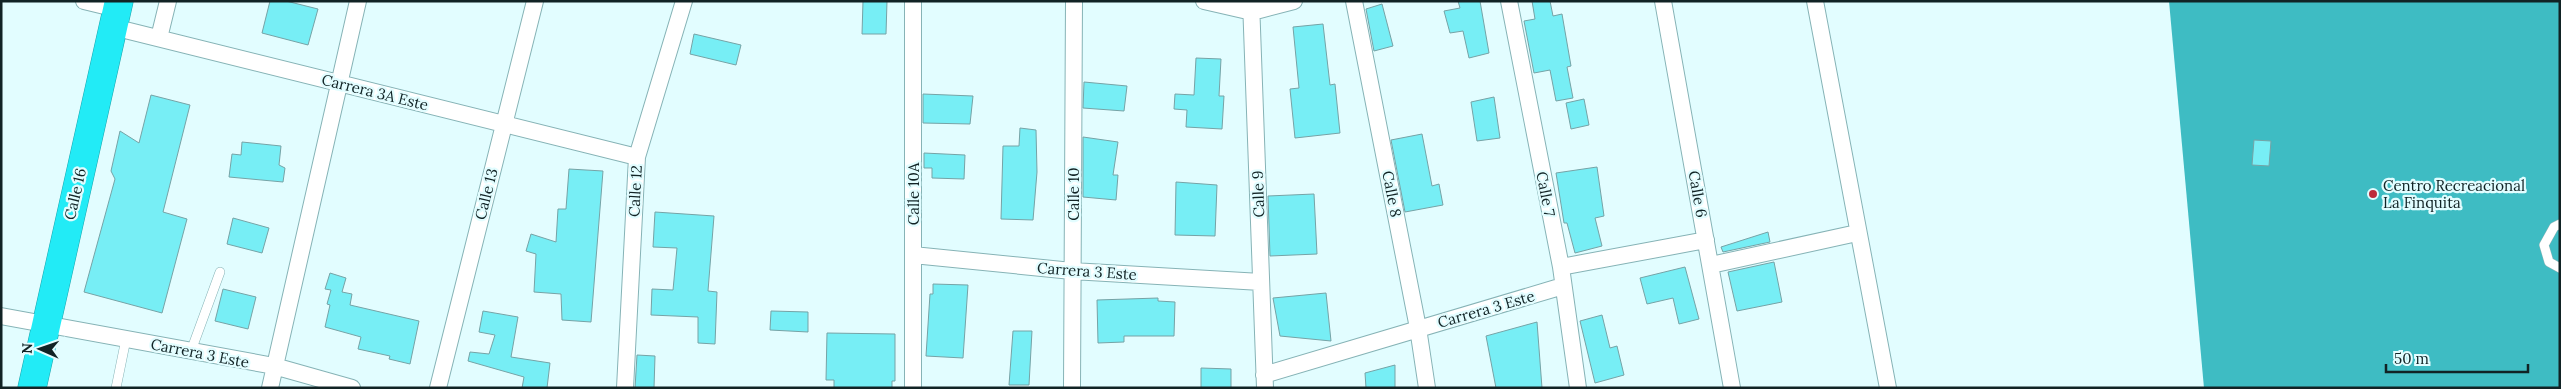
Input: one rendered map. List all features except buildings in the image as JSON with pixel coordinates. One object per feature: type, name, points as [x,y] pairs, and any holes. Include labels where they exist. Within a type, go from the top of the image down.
[{"type":"highway","name":"Calle 16","points":[[32,388],[46,324],[105,7]]},
{"type":"street","points":[[159,38],[168,1]]},
{"type":"street","points":[[270,388],[358,1]]},
{"type":"street","name":"Calle 13","points":[[438,388],[534,1]]},
{"type":"street","name":"Calle 12","points":[[625,388],[637,157],[684,1]]},
{"type":"street","name":"Calle 10A","points":[[913,1],[913,388]]},
{"type":"street","name":"Calle 10","points":[[1072,388],[1074,1]]},
{"type":"street","points":[[1204,1],[1251,6],[1294,1]]},
{"type":"street","name":"Calle 8","points":[[1354,1],[1418,328],[1427,388]]},
{"type":"street","name":"Calle 7","points":[[1509,1],[1561,267],[1578,388]]},
{"type":"street","name":"Calle 6","points":[[1663,1],[1732,388]]},
{"type":"street","points":[[1815,1],[1857,233],[1888,388]]},
{"type":"street","name":"Calle 9","points":[[1251,6],[1265,381]]},
{"type":"street","name":"Carrera 3A Este","points":[[105,7],[159,38],[637,157]]},
{"type":"street","points":[[1710,265],[1857,233]]},
{"type":"street","points":[[1561,267],[1706,240]]},
{"type":"street","name":"Carrera 3 Este","points":[[913,255],[1072,270],[1261,282]]},
{"type":"street","name":"Carrera 3 Este","points":[[1265,381],[1418,328],[1563,286]]},
{"type":"street","name":"Carrera 3 Este","points":[[1,316],[274,366],[352,388]]},
{"type":"lane","points":[[2560,224],[2554,228],[2544,245],[2549,262],[2560,268]]},
{"type":"lane","points":[[191,351],[220,272]]},
{"type":"lane","points":[[116,388],[126,339]]},
{"type":"water","name":"Centro Recreacional La Finquita","points":[[2169,1],[2560,1],[2560,388],[2204,388]]},
{"type":"place","name":"Centro Recreacional La Finquita","points":[[2373,194]]}]
